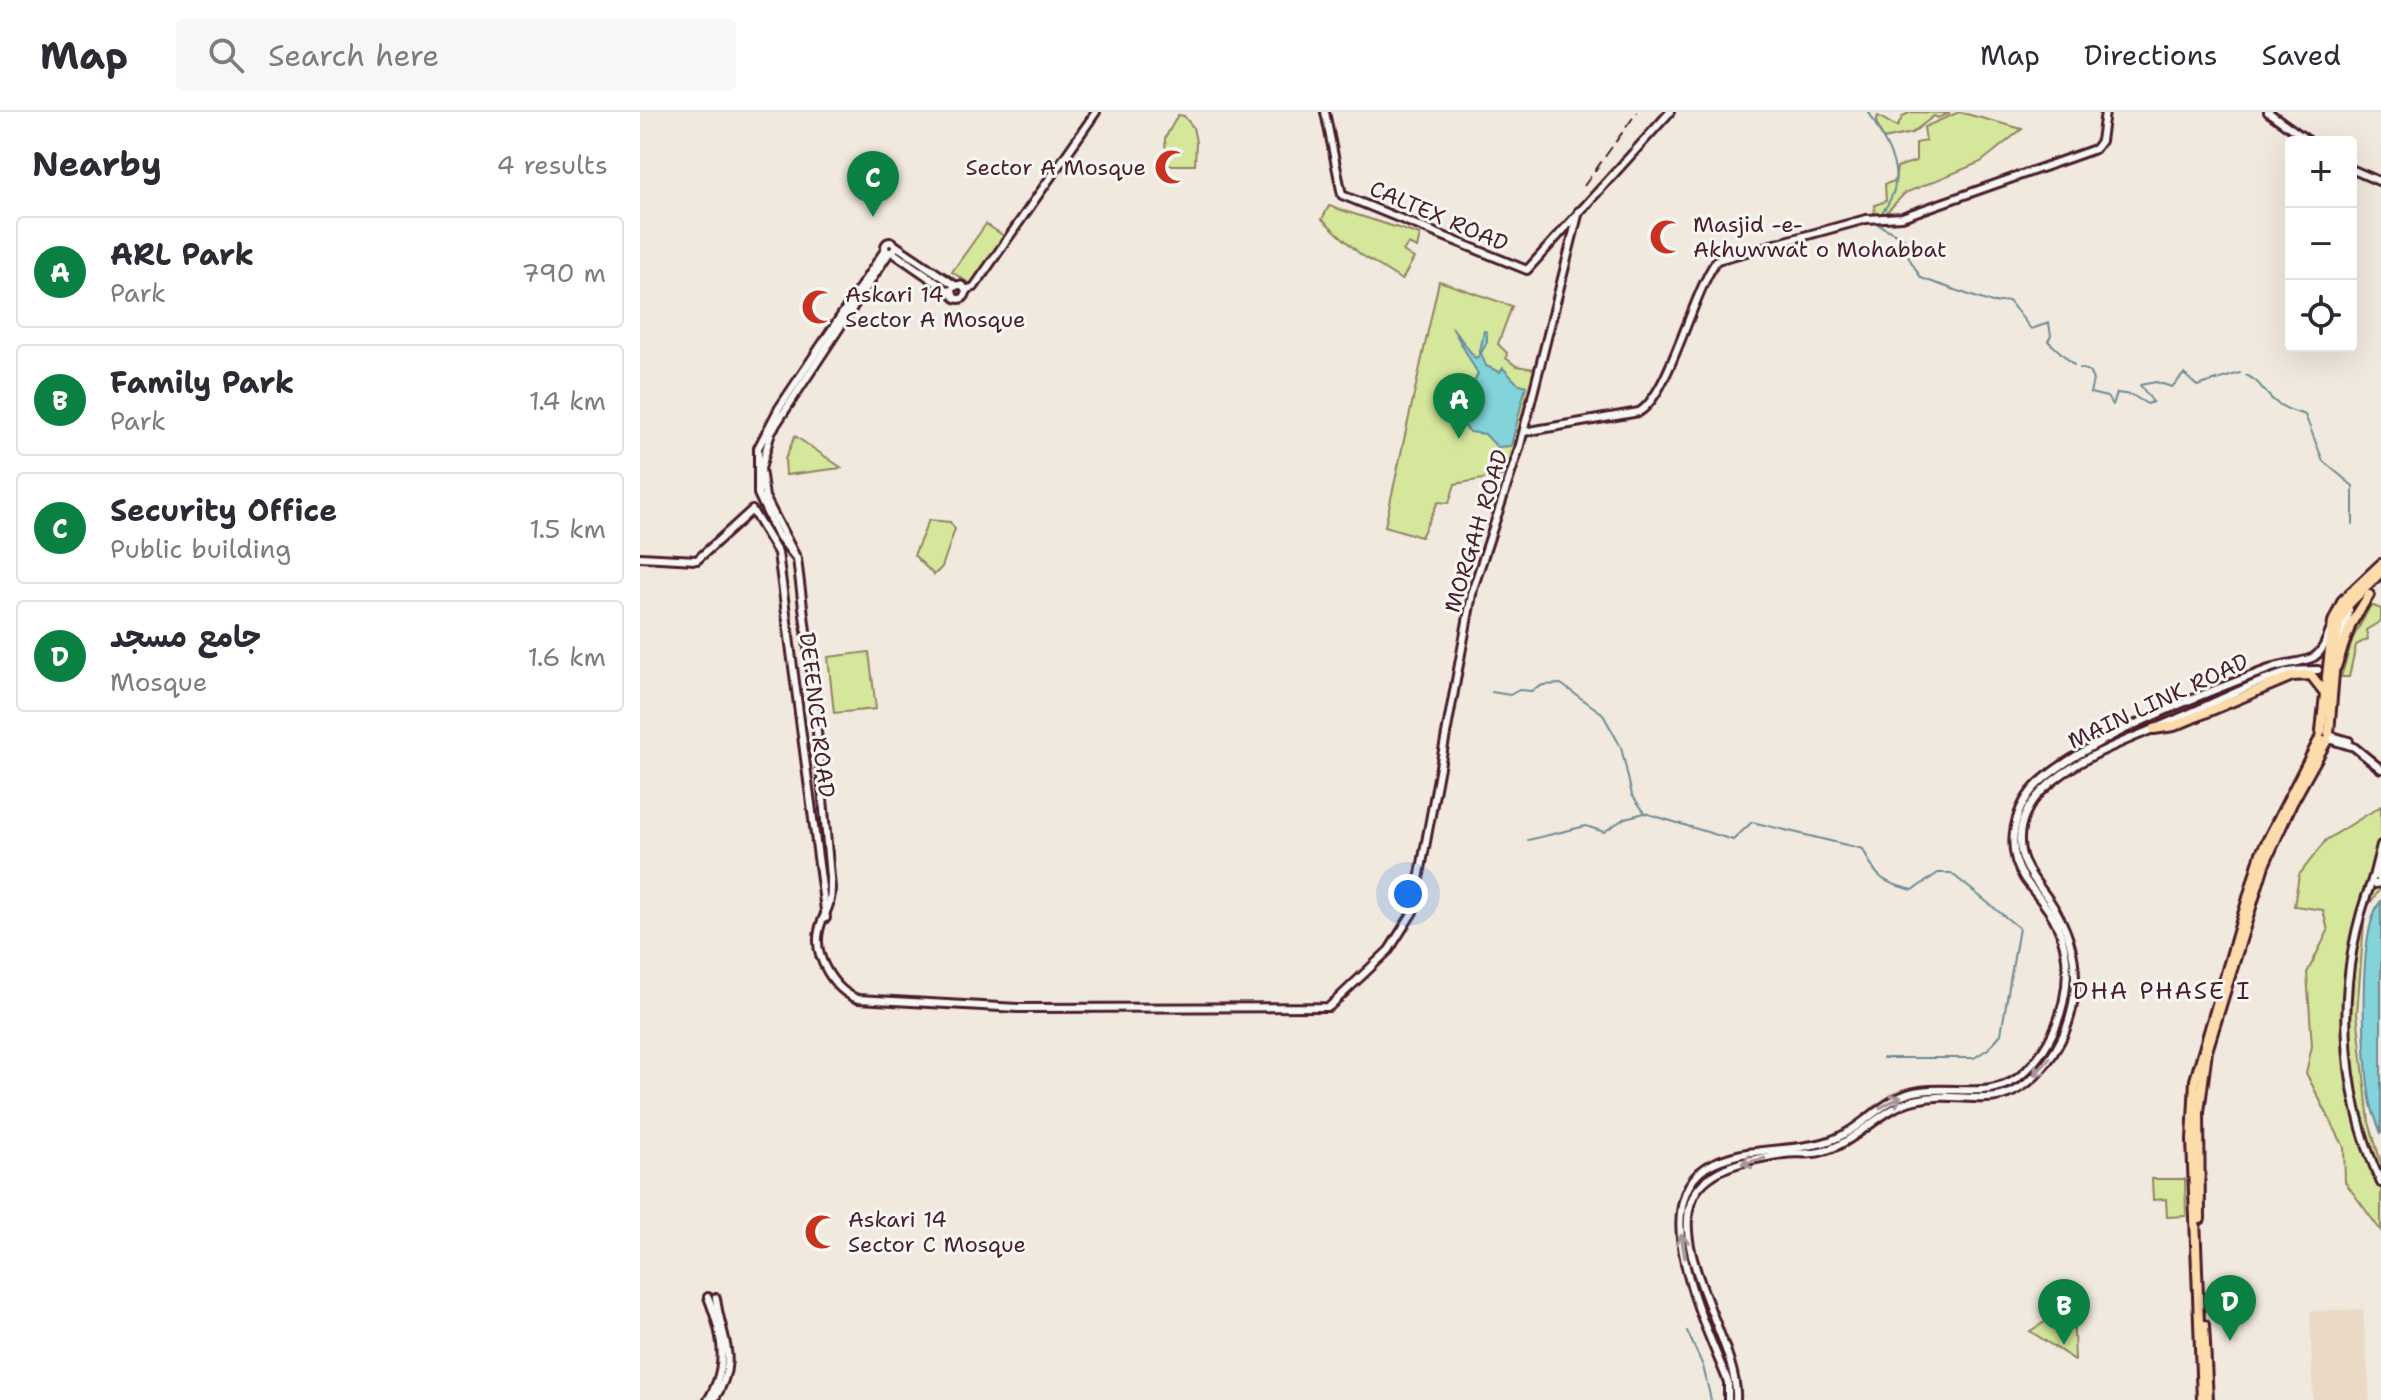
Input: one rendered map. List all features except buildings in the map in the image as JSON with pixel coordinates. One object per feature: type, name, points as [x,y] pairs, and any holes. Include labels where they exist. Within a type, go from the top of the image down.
[{"type":"main road","points":[[2326,736],[2325,693],[2331,631],[2343,600],[2381,564]]},
{"type":"main road","points":[[2205,1400],[2197,1174],[2204,1068],[2243,927],[2274,838],[2326,736],[2338,625],[2353,599],[2381,572]]},
{"type":"main road","points":[[2334,674],[2351,624],[2369,595]]},
{"type":"main road","points":[[2154,729],[2174,726],[2292,676],[2311,675],[2325,693]]},
{"type":"street","points":[[890,250],[965,290],[974,287],[1096,112]]},
{"type":"street","name":"CALTEX ROAD","points":[[1325,112],[1342,195],[1507,265],[1531,269],[1579,211]]},
{"type":"street","points":[[1579,211],[1670,112]]},
{"type":"street","points":[[1524,432],[1642,411],[1662,383],[1683,325],[1717,260],[1866,219],[1902,217],[2095,149],[2101,141],[2105,112]]},
{"type":"street","points":[[2268,112],[2302,136]]},
{"type":"street","points":[[2357,172],[2381,182]]},
{"type":"street","name":"MORGAH ROAD","points":[[826,918],[819,930],[820,947],[831,977],[848,995],[858,999],[1018,1008],[1329,1007],[1389,950],[1413,912],[1473,589],[1524,432],[1579,211]]},
{"type":"street","points":[[890,250],[953,294],[961,298],[965,290]]},
{"type":"street","points":[[826,918],[831,897],[828,845],[797,559],[758,494],[755,470],[761,439],[890,250]]},
{"type":"street","points":[[953,294],[956,286]]},
{"type":"street","name":"DEFENCE ROAD","points":[[640,557],[697,560],[752,510],[776,550],[826,918]]},
{"type":"street","points":[[776,550],[787,544]]},
{"type":"street","points":[[2339,650],[2353,599]]},
{"type":"street","name":"MAIN LINK ROAD","points":[[1736,1400],[1733,1376],[1698,1279],[1688,1220],[1695,1193],[1711,1174],[1731,1166],[1786,1154],[1834,1149],[1913,1100],[2005,1086],[2025,1073],[2048,1043],[2062,1010],[2067,974],[2064,933],[2016,858],[2017,819],[2025,800],[2040,782],[2093,746],[2275,667],[2311,658],[2321,651],[2331,631]]},
{"type":"street","name":"MAIN LINK ROAD","points":[[1728,1400],[1728,1382],[1689,1280],[1679,1223],[1681,1202],[1690,1184],[1705,1168],[1735,1156],[1828,1141],[1899,1096],[1935,1089],[1992,1100],[2028,1083],[2061,1045],[2069,1025],[2077,975],[2064,933],[2024,863],[2020,841],[2022,822],[2035,798],[2052,782],[2089,760],[2154,729],[2285,673],[2318,670]]},
{"type":"street","points":[[2326,736],[2360,748],[2381,767]]},
{"type":"street","points":[[2378,879],[2381,845]]},
{"type":"street","points":[[2381,857],[2378,879],[2370,893],[2353,950],[2345,1039],[2359,1109],[2381,1183]]},
{"type":"street","points":[[2048,1043],[2061,1045]]},
{"type":"street","points":[[711,1400],[728,1359],[712,1298]]},
{"type":"shaded area","points":[[2363,1309],[2370,1400],[2313,1400],[2310,1311]]},
{"type":"green space","points":[[1911,112],[1950,113],[1938,118],[1934,116],[1912,133],[1883,139],[1876,122],[1878,116],[1897,127],[1903,116]]},
{"type":"green space","points":[[1959,112],[2022,129],[1981,162],[1905,193],[1884,215],[1874,216],[1875,205],[1886,201],[1885,184],[1895,181],[1897,167],[1916,161],[1916,143],[1926,141],[1924,127]]},
{"type":"green space","points":[[1178,115],[1184,116],[1193,127],[1195,165],[1166,165],[1165,138]]},
{"type":"green space","points":[[1329,206],[1420,235],[1417,248],[1408,244],[1403,251],[1414,258],[1402,280],[1360,254],[1322,219]]},
{"type":"green space","points":[[986,224],[1007,238],[972,285],[952,272]]},
{"type":"green space","points":[[1439,281],[1512,306],[1498,344],[1507,353],[1506,358],[1516,366],[1535,369],[1506,475],[1455,484],[1449,503],[1438,502],[1421,537],[1385,526]]},
{"type":"green space","points":[[795,436],[842,468],[786,475],[785,459]]},
{"type":"green space","points":[[929,520],[950,522],[955,529],[942,567],[934,575],[914,555]]},
{"type":"green space","points":[[2371,605],[2381,609],[2381,621],[2366,630],[2368,639],[2356,645],[2349,677],[2341,677],[2353,638]]},
{"type":"green space","points":[[869,652],[876,709],[834,713],[828,657]]},
{"type":"green space","points":[[2381,806],[2381,888],[2365,910],[2357,1013],[2369,1122],[2381,1163],[2381,1231],[2345,1182],[2344,1147],[2306,1073],[2312,1046],[2307,973],[2328,931],[2323,910],[2294,906],[2299,875],[2326,840]]},
{"type":"green space","points":[[2152,1179],[2185,1179],[2186,1216],[2167,1217],[2166,1199],[2153,1200]]},
{"type":"green space","points":[[2073,1305],[2075,1360],[2030,1331]]},
{"type":"water","points":[[1452,327],[1475,358],[1479,356],[1484,331],[1487,332],[1487,342],[1481,353],[1486,366],[1500,372],[1503,368],[1517,383],[1526,386],[1511,446],[1497,447],[1485,434],[1470,432],[1458,419],[1458,410],[1478,374]]},
{"type":"water","points":[[2381,901],[2381,1134],[2368,1085],[2364,999],[2368,939],[2373,916]]},
{"type":"waterway","points":[[1869,112],[1889,151],[1896,176],[1889,201],[1880,215]]},
{"type":"waterway","points":[[1879,221],[1879,225],[1905,239],[1909,258],[1921,278],[1992,303],[2009,301],[2031,329],[2049,323],[2051,336],[2048,341],[2074,365]]},
{"type":"waterway","points":[[2080,368],[2089,371],[2093,380],[2090,393],[2107,397],[2113,405],[2117,393],[2132,395],[2147,404],[2153,402],[2140,385],[2156,382],[2172,387],[2184,374],[2197,386],[2240,373]]},
{"type":"waterway","points":[[2246,375],[2278,403],[2305,415],[2323,461],[2353,486],[2353,524]]},
{"type":"waterway","points":[[1492,692],[1510,695],[1519,690],[1531,691],[1543,685],[1561,684],[1602,713],[1621,747],[1632,795],[1645,813],[1733,840],[1752,822],[1863,849],[1881,878],[1913,890],[1938,873],[1951,873],[2019,928],[2001,1034],[1988,1049],[1974,1058],[1883,1058]]},
{"type":"waterway","points":[[1528,840],[1586,826],[1604,832],[1625,818],[1645,813]]},
{"type":"waterway","points":[[1687,1331],[1703,1366],[1711,1400]]},
{"type":"railway","points":[[1584,186],[1637,112]]},
{"type":"place","name":"Sector A Mosque","points":[[1172,167]]},
{"type":"place","name":"Security Office","points":[[873,217]]},
{"type":"place","name":"Masjid -e- Akhuwwat o Mohabbat","points":[[1667,237]]},
{"type":"place","name":"Askari 14 Sector A Mosque","points":[[819,307]]},
{"type":"place","name":"ARL Park","points":[[1459,439]]},
{"type":"place","name":"Askari 14 Sector C Mosque","points":[[822,1232]]},
{"type":"place","name":"جامع مسجد","points":[[2230,1341]]},
{"type":"place","name":"Family Park","points":[[2064,1345]]},
{"type":"district","name":"DHA PHASE I","points":[[2162,991]]}]
